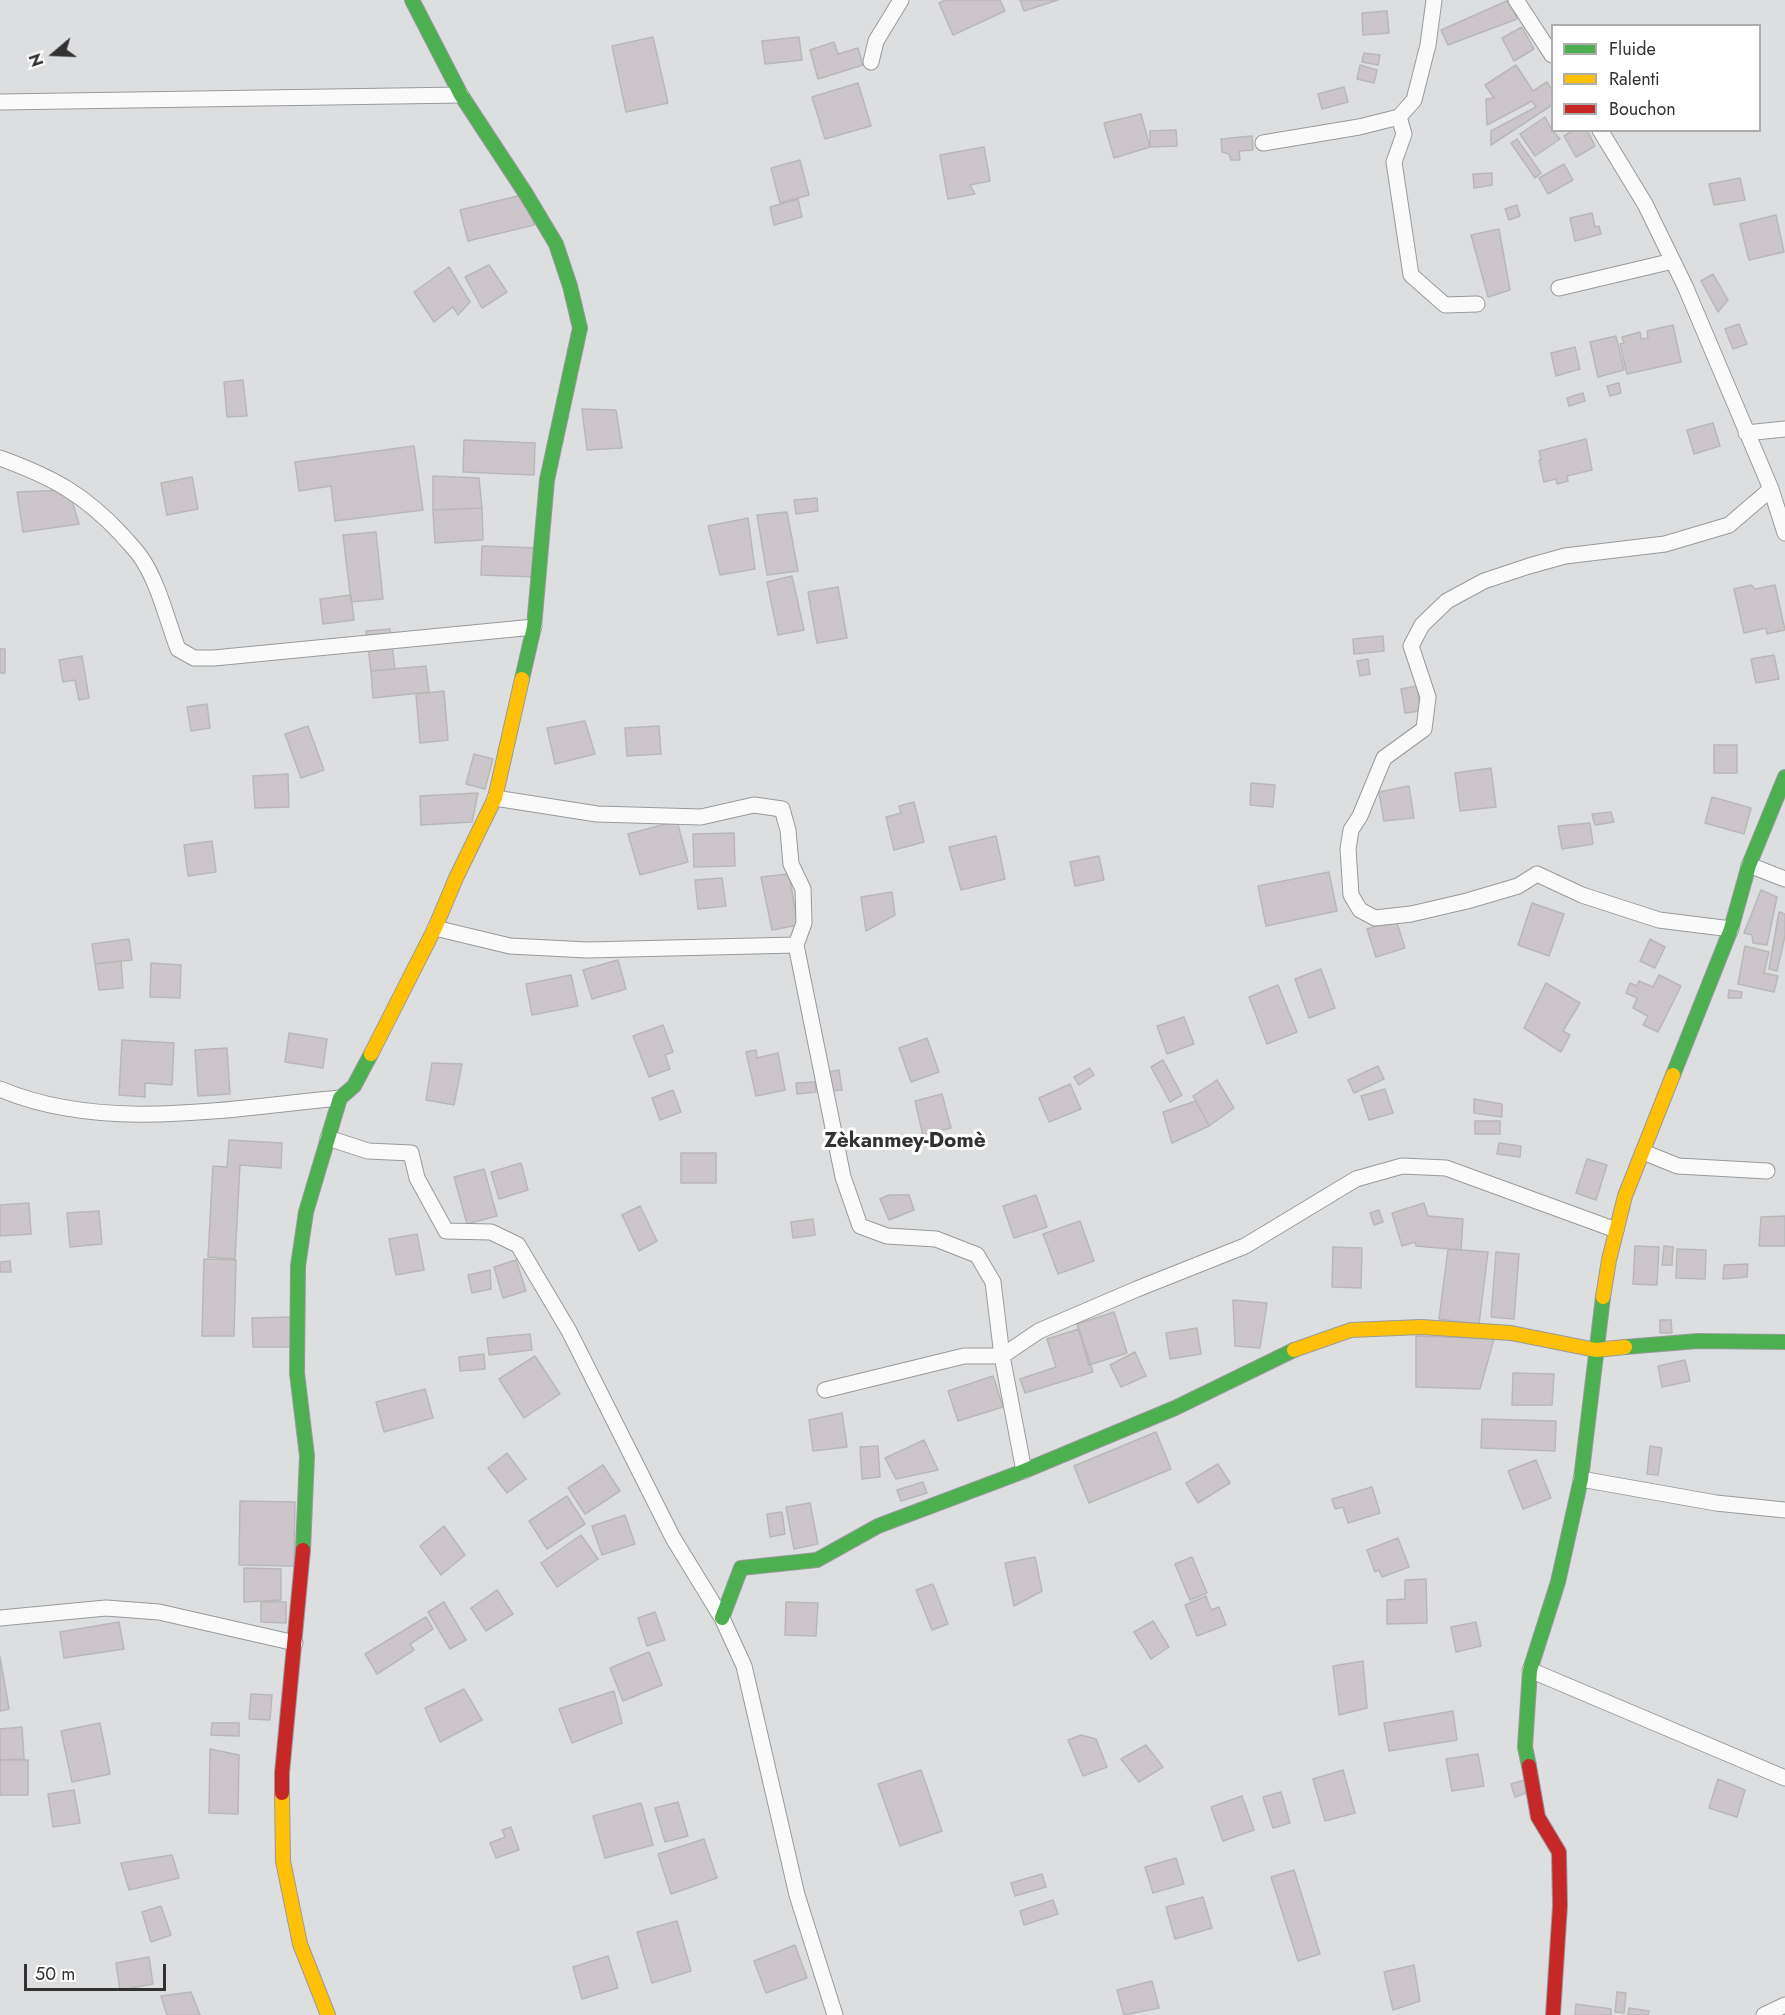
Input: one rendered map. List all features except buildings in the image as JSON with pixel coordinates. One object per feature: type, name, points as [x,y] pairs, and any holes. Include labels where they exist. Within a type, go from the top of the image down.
[{"type":"street","points":[[328,2015],[300,1944],[283,1861],[282,1773],[303,1546],[307,1456],[297,1373],[298,1266],[306,1212],[340,1098],[354,1086],[435,928],[456,878],[495,798],[534,627],[547,480],[580,328],[570,286],[556,244],[462,95],[412,0]]},
{"type":"street","points":[[871,62],[876,41],[901,0]]},
{"type":"street","points":[[1263,143],[1359,127],[1399,117],[1414,100],[1428,45],[1434,0]]},
{"type":"street","points":[[1516,0],[1551,53]]},
{"type":"street","points":[[0,102],[462,95]]},
{"type":"street","points":[[1399,117],[1404,134],[1394,162],[1410,275],[1445,305],[1478,304]]},
{"type":"street","points":[[1601,132],[1645,204],[1685,286],[1771,489],[1785,533]]},
{"type":"street","points":[[1559,288],[1673,261]]},
{"type":"street","points":[[1746,433],[1785,429]]},
{"type":"street","points":[[0,458],[51,479],[85,500],[114,527],[141,556],[178,649],[194,658],[214,658],[534,627]]},
{"type":"street","points":[[1731,929],[1659,920],[1582,895],[1537,874],[1518,886],[1467,901],[1411,914],[1375,918],[1360,910],[1351,895],[1348,849],[1351,830],[1360,816],[1383,758],[1424,729],[1428,698],[1411,646],[1422,625],[1447,600],[1484,581],[1565,556],[1665,544],[1729,525],[1771,489]]},
{"type":"street","points":[[1553,2015],[1560,1906],[1559,1852],[1538,1817],[1525,1747],[1530,1670],[1558,1582],[1581,1479],[1609,1260],[1625,1196],[1731,929],[1749,865],[1785,777]]},
{"type":"street","points":[[495,798],[597,814],[701,817],[754,805],[782,809],[788,830],[791,864],[803,889],[804,923],[796,945],[843,1177],[861,1226],[887,1236],[936,1239],[977,1255],[993,1282],[1002,1356],[1024,1471]]},
{"type":"street","points":[[1749,865],[1785,879]]},
{"type":"street","points":[[435,928],[510,946],[588,950],[796,945]]},
{"type":"street","points":[[0,1089],[16,1095],[96,1113],[156,1115],[340,1098]]},
{"type":"street","points":[[328,1138],[368,1151],[411,1153],[417,1178],[446,1231],[491,1232],[518,1245],[569,1331],[673,1538],[722,1618],[744,1666],[796,1895],[835,2015]]},
{"type":"street","points":[[1643,1152],[1678,1166],[1767,1171]]},
{"type":"street","points":[[825,1390],[964,1356],[1002,1356],[1039,1331],[1245,1246],[1356,1179],[1402,1166],[1446,1168],[1617,1230]]},
{"type":"street","points":[[722,1618],[741,1568],[817,1560],[878,1526],[1024,1471],[1175,1408],[1305,1345],[1351,1330],[1421,1326],[1511,1333],[1596,1350],[1698,1341],[1785,1342]]},
{"type":"street","points":[[1581,1479],[1716,1503],[1785,1510]]},
{"type":"street","points":[[0,1618],[106,1608],[159,1612],[295,1643]]},
{"type":"street","points":[[1530,1670],[1785,1778]]},
{"type":"street","points":[[1764,2015],[1785,2005]]},
{"type":"traffic: fast","points":[[412,0],[461,95],[556,244],[570,286],[580,328],[547,480],[534,627],[522,679]]},
{"type":"traffic: fast","points":[[1673,1075],[1731,929],[1749,865],[1785,777]]},
{"type":"traffic: fast","points":[[303,1550],[307,1456],[297,1373],[298,1266],[306,1212],[340,1098],[354,1086],[371,1054]]},
{"type":"traffic: fast","points":[[1529,1766],[1525,1747],[1530,1670],[1558,1582],[1581,1479],[1603,1297]]},
{"type":"traffic: fast","points":[[1625,1347],[1698,1341],[1785,1342]]},
{"type":"traffic: fast","points":[[722,1618],[741,1568],[817,1560],[878,1526],[1024,1471],[1175,1408],[1294,1350]]},
{"type":"traffic: slow","points":[[371,1054],[435,928],[456,878],[495,798],[522,679]]},
{"type":"traffic: slow","points":[[1603,1297],[1609,1260],[1625,1196],[1673,1075]]},
{"type":"traffic: slow","points":[[1294,1350],[1351,1330],[1421,1327],[1511,1333],[1596,1350],[1625,1347]]},
{"type":"traffic: slow","points":[[282,1793],[283,1861],[300,1944],[328,2015]]},
{"type":"traffic: jam","points":[[282,1793],[303,1550]]},
{"type":"traffic: jam","points":[[1529,1766],[1538,1817],[1559,1852],[1560,1906],[1553,2015]]},
{"type":"district","name":"Zèkanmey-Domè","points":[[905,1142]]}]
